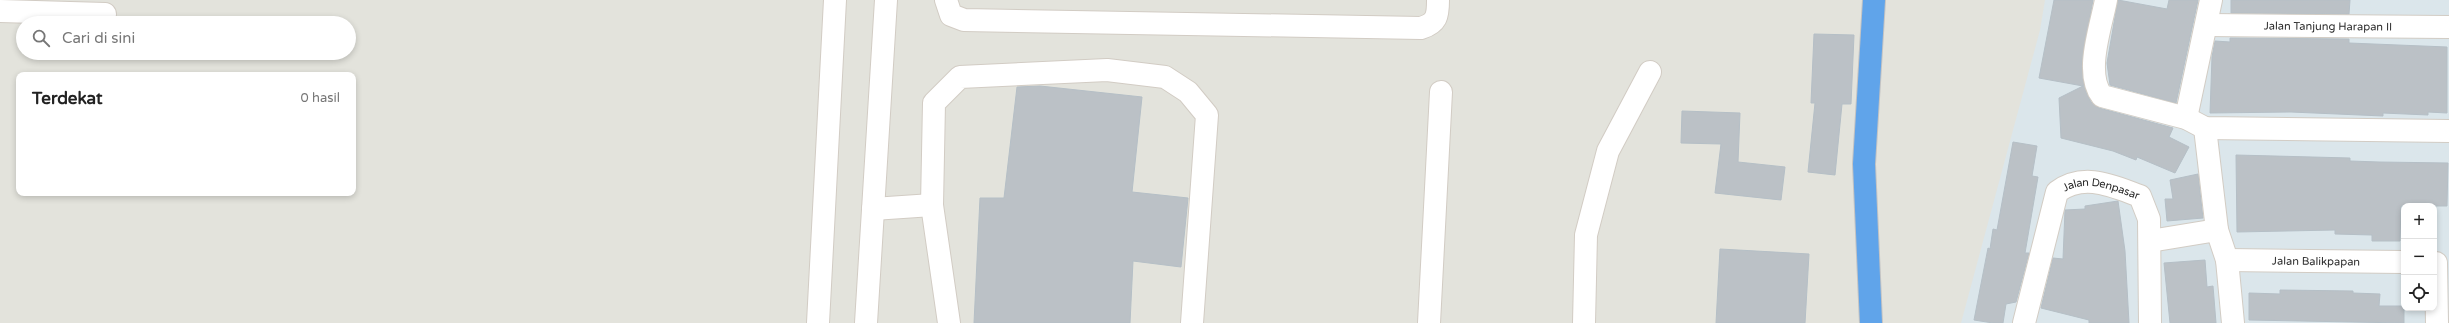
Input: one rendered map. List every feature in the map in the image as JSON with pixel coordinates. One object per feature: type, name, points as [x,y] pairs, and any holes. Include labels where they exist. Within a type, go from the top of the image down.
[{"type":"main road","points":[[1871,323],[1864,164],[1874,0]]},
{"type":"street","points":[[818,323],[835,0]]},
{"type":"street","points":[[866,323],[886,0]]},
{"type":"street","points":[[946,0],[952,15],[964,20],[1421,28],[1432,25],[1438,16],[1438,0]]},
{"type":"street","points":[[2106,0],[2093,74],[2098,91],[2102,96],[2186,118],[2205,128],[2449,131]]},
{"type":"street","points":[[2186,118],[2207,25],[2211,0]]},
{"type":"street","points":[[0,11],[105,14]]},
{"type":"street","name":"Jalan Tanjung Harapan II","points":[[2207,25],[2449,26]]},
{"type":"street","points":[[949,323],[932,205],[934,103],[960,77],[1107,70],[1165,77],[1188,92],[1207,115],[1192,323]]},
{"type":"street","points":[[1584,323],[1586,235],[1608,151],[1650,72]]},
{"type":"street","points":[[1429,323],[1441,92]]},
{"type":"street","points":[[2205,128],[2217,230],[2227,260],[2233,323]]},
{"type":"street","name":"Jalan Denpasar","points":[[2024,323],[2057,192],[2066,185],[2097,181],[2140,196],[2149,218],[2150,323]]},
{"type":"street","points":[[873,209],[932,205]]},
{"type":"street","points":[[2150,241],[2217,230]]},
{"type":"street","name":"Jalan Balikpapan","points":[[2227,260],[2401,262]]},
{"type":"street","points":[[2438,323],[2440,263]]},
{"type":"shaded area","points":[[0,0],[2045,0],[2040,30],[1961,323],[0,323]]},
{"type":"building","points":[[2054,0],[2093,0],[2082,61],[2086,92],[2091,102],[2099,108],[2173,128],[2169,137],[2189,147],[2175,173],[2137,157],[2136,160],[2113,151],[2061,138],[2059,98],[2083,86],[2039,78]]},
{"type":"building","points":[[2118,0],[2167,9],[2169,0],[2198,0],[2176,103],[2110,85],[2107,63]]},
{"type":"building","points":[[2231,0],[2350,0],[2349,14],[2231,13]]},
{"type":"building","points":[[1814,34],[1854,35],[1851,104],[1842,104],[1835,175],[1808,172],[1815,103],[1811,103]]},
{"type":"building","points":[[2230,38],[2349,39],[2349,43],[2447,47],[2447,113],[2428,112],[2428,115],[2383,113],[2383,116],[2291,112],[2210,113],[2212,57],[2215,41],[2230,42]]},
{"type":"building","points":[[1040,86],[1142,97],[1132,192],[1188,198],[1181,267],[1133,261],[1130,323],[974,323],[980,198],[1004,198],[1017,87]]},
{"type":"building","points":[[1682,111],[1740,113],[1738,162],[1785,167],[1781,200],[1715,193],[1721,144],[1681,143]]},
{"type":"building","points":[[2013,142],[2037,146],[2032,176],[2038,177],[2025,253],[2029,253],[2016,302],[2006,304],[2003,323],[1974,320],[1988,248],[1990,249],[1993,229],[1997,230]]},
{"type":"building","points":[[2236,155],[2350,158],[2350,161],[2448,163],[2447,206],[2437,206],[2437,203],[2401,203],[2400,241],[2372,241],[2372,235],[2335,234],[2335,230],[2237,232]]},
{"type":"building","points":[[2198,174],[2203,218],[2167,221],[2165,199],[2173,199],[2170,180]]},
{"type":"building","points":[[2118,201],[2125,251],[2129,323],[2089,323],[2089,320],[2041,308],[2053,258],[2063,259],[2065,210],[2085,209],[2085,206]]},
{"type":"building","points":[[1720,249],[1809,254],[1805,323],[1716,323]]},
{"type":"building","points":[[2205,260],[2207,287],[2213,286],[2216,323],[2170,323],[2164,263]]},
{"type":"building","points":[[2280,290],[2353,291],[2353,293],[2380,294],[2379,306],[2401,306],[2401,311],[2404,311],[2404,323],[2249,320],[2249,293],[2280,294]]}]
